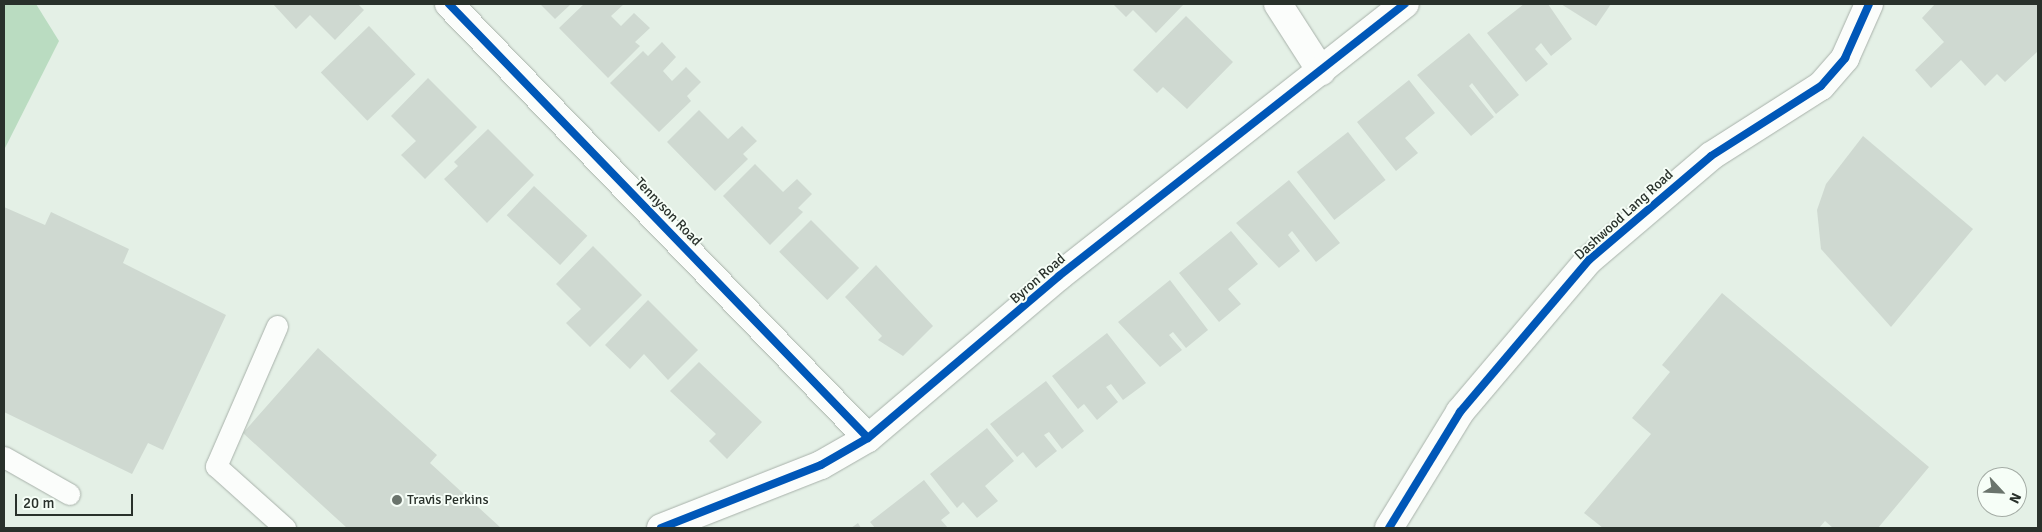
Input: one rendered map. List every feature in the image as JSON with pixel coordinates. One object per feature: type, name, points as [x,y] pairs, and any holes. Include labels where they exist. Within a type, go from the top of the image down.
[{"type":"street","name":"Tennyson Road","points":[[449,4],[868,438]]},
{"type":"street","points":[[1278,4],[1321,71]]},
{"type":"street","name":"Byron Road","points":[[661,528],[821,465],[868,438],[1059,276],[1405,4]]},
{"type":"street","name":"Dashwood Lang Road","points":[[1388,528],[1460,412],[1590,260],[1711,156],[1821,86],[1845,58],[1869,4]]},
{"type":"lane","points":[[277,326],[216,466],[285,528]]},
{"type":"lane","points":[[4,457],[69,494]]},
{"type":"green space","points":[[4,4],[36,4],[59,41],[4,150]]},
{"type":"building","points":[[273,4],[358,4],[364,10],[335,40],[310,15],[296,29]]},
{"type":"building","points":[[540,4],[571,4],[555,19]]},
{"type":"building","points":[[584,4],[624,4],[611,16],[621,26],[634,13],[650,28],[635,42],[640,46],[608,78],[559,28]]},
{"type":"building","points":[[1113,4],[1184,4],[1156,33],[1133,10],[1126,17]]},
{"type":"building","points":[[1524,4],[1548,4],[1572,39],[1551,56],[1541,43],[1535,49],[1548,64],[1526,82],[1487,33]]},
{"type":"building","points":[[1561,4],[1611,4],[1596,26]]},
{"type":"building","points":[[1935,4],[2038,4],[2038,51],[2005,82],[1997,74],[1985,86],[1961,60],[1931,88],[1915,70],[1944,42],[1922,18]]},
{"type":"building","points":[[1186,16],[1233,62],[1187,109],[1163,87],[1157,93],[1133,70]]},
{"type":"building","points":[[369,26],[416,74],[367,121],[321,73]]},
{"type":"building","points":[[1469,33],[1519,95],[1496,114],[1472,83],[1469,86],[1494,117],[1471,136],[1417,75]]},
{"type":"building","points":[[662,42],[676,57],[663,71],[672,81],[686,67],[701,82],[687,96],[691,101],[659,132],[610,83],[643,51],[648,56]]},
{"type":"building","points":[[428,78],[477,127],[425,179],[401,155],[416,141],[391,116]]},
{"type":"building","points":[[1409,80],[1435,113],[1405,138],[1418,153],[1396,171],[1357,122]]},
{"type":"building","points":[[699,110],[728,139],[742,126],[757,141],[743,154],[748,159],[715,191],[667,142]]},
{"type":"building","points":[[488,129],[534,175],[487,223],[444,179],[458,166],[454,162]]},
{"type":"building","points":[[1348,132],[1386,180],[1334,220],[1297,172]]},
{"type":"building","points":[[1863,136],[1973,229],[1891,327],[1821,249],[1817,210],[1826,184]]},
{"type":"building","points":[[755,164],[783,192],[797,179],[812,194],[798,208],[803,212],[770,245],[723,196]]},
{"type":"building","points":[[1289,180],[1340,243],[1316,262],[1292,231],[1288,235],[1300,251],[1279,268],[1236,223]]},
{"type":"building","points":[[534,186],[587,236],[560,265],[507,215]]},
{"type":"building","points":[[4,207],[45,225],[51,212],[129,249],[123,263],[226,315],[163,450],[148,443],[132,474],[4,412]]},
{"type":"building","points":[[811,220],[859,268],[827,300],[779,252]]},
{"type":"building","points":[[1231,231],[1258,264],[1228,289],[1241,304],[1219,322],[1179,273]]},
{"type":"building","points":[[593,246],[642,295],[590,347],[566,323],[581,309],[556,284]]},
{"type":"building","points":[[876,265],[933,326],[903,356],[878,340],[882,336],[845,297]]},
{"type":"building","points":[[1170,280],[1208,330],[1186,348],[1173,332],[1169,335],[1182,350],[1160,367],[1118,322]]},
{"type":"building","points":[[1722,293],[1929,467],[1878,528],[1833,528],[1825,521],[1819,528],[1603,528],[1584,513],[1651,434],[1632,418],[1670,372],[1662,365]]},
{"type":"building","points":[[648,300],[698,350],[668,380],[644,354],[630,369],[605,345]]},
{"type":"building","points":[[1107,333],[1146,383],[1123,400],[1111,384],[1106,387],[1118,402],[1097,420],[1084,404],[1078,409],[1052,376]]},
{"type":"building","points":[[318,348],[437,455],[430,463],[501,528],[347,528],[243,433]]},
{"type":"building","points":[[699,362],[762,422],[727,459],[709,441],[716,434],[670,391]]},
{"type":"building","points":[[1046,381],[1084,431],[1062,449],[1049,432],[1044,435],[1057,451],[1036,468],[1023,452],[1017,457],[990,424]]},
{"type":"building","points":[[987,428],[1014,461],[985,486],[998,501],[977,518],[963,502],[957,508],[930,474]]},
{"type":"building","points":[[924,480],[950,513],[941,520],[948,528],[875,528],[870,522]]},
{"type":"building","points":[[858,523],[861,528],[851,528]]},
{"type":"cycle path","points":[[449,4],[868,438]]},
{"type":"cycle path","points":[[661,528],[821,465],[868,438],[1059,276],[1405,4]]},
{"type":"cycle path","points":[[1389,528],[1460,412],[1589,260],[1711,156],[1821,86],[1845,58],[1869,4]]},
{"type":"place","name":"Travis Perkins","points":[[397,500]]}]
